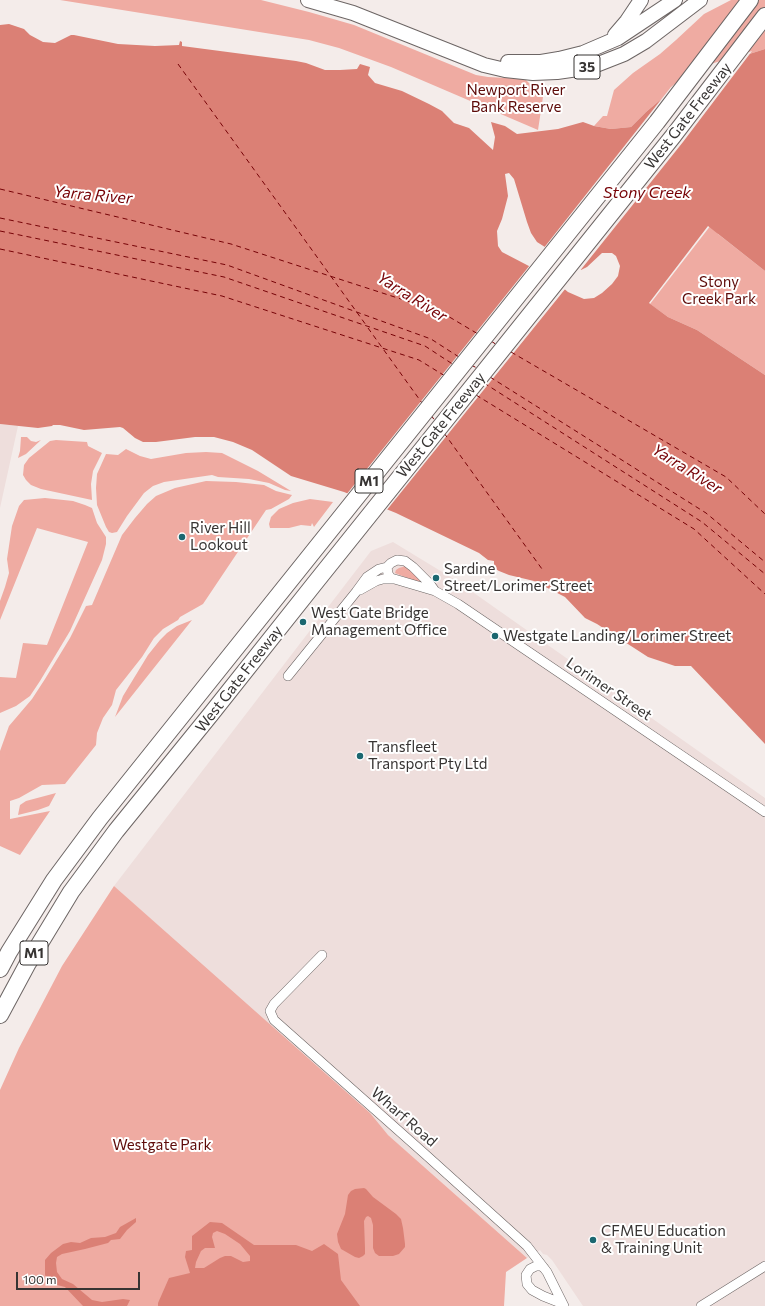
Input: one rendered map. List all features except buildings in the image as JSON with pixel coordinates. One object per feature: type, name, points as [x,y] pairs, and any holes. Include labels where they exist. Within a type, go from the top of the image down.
[{"type":"highway","name":"West Gate Freeway","points":[[0,969],[54,880],[100,818],[657,122],[750,0]]},
{"type":"highway","name":"West Gate Freeway","points":[[0,1015],[28,963],[71,892],[116,831],[207,720],[674,135],[765,16]]},
{"type":"main road","name":"35","points":[[308,0],[352,13],[484,65],[505,70],[533,73],[557,72],[596,65],[624,54],[638,46],[700,0]]},
{"type":"main road","points":[[593,50],[616,34],[641,0]]},
{"type":"main road","points":[[645,0],[664,5],[670,22]]},
{"type":"main road","name":"35","points":[[458,54],[496,60],[532,63],[559,59],[593,50],[618,38],[664,5]]},
{"type":"street","name":"Lorimer Street","points":[[288,676],[372,573],[379,569],[387,568],[391,563],[397,560],[405,561],[430,584],[435,591]]},
{"type":"street","points":[[387,568],[388,574],[394,579]]},
{"type":"street","points":[[356,592],[376,580],[394,579]]},
{"type":"street","name":"Lorimer Street","points":[[394,579],[435,591],[458,604],[765,812]]},
{"type":"street","name":"Wharf Road","points":[[322,955],[274,1004],[270,1011],[274,1020],[527,1246],[544,1268],[563,1305]]},
{"type":"street","points":[[544,1268],[541,1266],[536,1266],[530,1269],[526,1277],[527,1284],[532,1290],[563,1305]]},
{"type":"street","points":[[701,1306],[765,1266]]},
{"type":"shaded area","points":[[0,424],[18,426],[0,508]]},
{"type":"shaded area","points":[[393,542],[457,581],[765,798],[765,1306],[583,1306],[552,1260],[547,1255],[543,1254],[540,1250],[527,1258],[388,1135],[114,886],[371,551]]},
{"type":"green space","name":"Newport River Bank Reserve","points":[[60,0],[261,0],[309,12],[354,25],[476,75],[525,79],[543,97],[538,130],[391,67],[339,48],[309,40]]},
{"type":"green space","points":[[731,0],[765,0],[765,49],[693,72],[646,112],[631,127],[611,129],[594,126],[603,116],[607,116],[614,90],[633,73],[660,54],[704,14]]},
{"type":"green space","name":"Stony Creek Park","points":[[711,225],[718,234],[765,271],[765,375],[697,330],[668,317],[650,304]]},
{"type":"green space","points":[[21,437],[27,437],[31,441],[36,442],[41,440],[26,454],[18,458],[20,451]]},
{"type":"green space","points":[[50,441],[87,442],[88,446],[102,453],[93,471],[91,484],[92,500],[41,489],[31,485],[23,475],[24,465],[29,458]]},
{"type":"green space","points":[[126,449],[140,456],[151,459],[186,453],[222,453],[258,471],[291,491],[269,483],[212,475],[164,482],[153,486],[144,493],[117,532],[112,533],[109,532],[106,527],[97,505],[97,474],[106,454],[118,455]]},
{"type":"green space","points":[[206,481],[264,485],[276,491],[292,495],[289,499],[271,509],[266,510],[203,604],[180,617],[178,620],[163,629],[154,638],[142,657],[116,690],[112,705],[103,718],[97,733],[96,745],[65,784],[42,785],[19,798],[10,801],[10,819],[50,811],[20,855],[0,846],[0,751],[9,726],[32,699],[45,679],[70,638],[86,606],[92,605],[122,535],[135,518],[156,496],[175,488]]},
{"type":"green space","points":[[45,498],[73,501],[92,508],[97,523],[106,537],[106,544],[102,560],[70,631],[40,681],[30,696],[16,706],[0,713],[0,677],[16,678],[23,643],[47,645],[88,542],[37,528],[0,620],[0,601],[9,573],[7,559],[12,526],[19,506],[24,500]]},
{"type":"green space","points":[[310,499],[333,502],[314,527],[312,523],[311,526],[301,525],[289,528],[270,528],[269,524],[271,517],[279,509],[293,503]]},
{"type":"green space","points":[[406,566],[425,585],[395,573],[399,568]]},
{"type":"green space","points":[[192,620],[115,717],[123,696],[148,655],[167,633],[177,626]]},
{"type":"green space","points":[[56,793],[49,806],[18,815],[20,805],[26,801]]},
{"type":"green space","name":"Westgate Park","points":[[114,886],[370,1113],[388,1135],[527,1258],[506,1272],[504,1306],[0,1306],[0,1090],[19,1048],[62,966]]},
{"type":"water","points":[[9,24],[24,29],[30,35],[43,42],[55,43],[71,35],[118,44],[155,46],[179,45],[180,41],[182,42],[182,46],[296,61],[325,70],[357,69],[360,64],[370,67],[368,75],[375,83],[402,91],[442,111],[454,123],[469,128],[493,150],[495,137],[491,122],[505,126],[517,134],[558,129],[583,122],[594,126],[611,129],[631,127],[646,112],[693,72],[765,49],[765,271],[708,226],[649,303],[668,317],[697,330],[765,375],[765,744],[691,666],[675,666],[648,657],[597,624],[585,618],[565,597],[534,581],[499,571],[494,568],[494,561],[488,560],[479,553],[396,513],[344,492],[291,476],[252,450],[233,442],[214,437],[195,437],[156,442],[143,442],[120,427],[84,430],[60,425],[38,428],[0,424],[0,25]],"holes":[[[509,173],[514,179],[531,233],[537,242],[581,270],[587,267],[602,253],[612,253],[616,256],[620,266],[618,276],[602,293],[594,298],[584,299],[568,292],[550,277],[502,252],[498,246],[497,231],[508,196],[505,174]]]},
{"type":"water","points":[[364,1188],[401,1219],[405,1247],[399,1254],[393,1256],[379,1256],[375,1253],[373,1248],[373,1225],[371,1218],[368,1216],[364,1221],[365,1254],[359,1258],[341,1249],[337,1234],[345,1214],[348,1195],[355,1189]]},
{"type":"water","points":[[136,1218],[136,1222],[120,1239],[111,1240],[108,1243],[62,1254],[57,1257],[56,1263],[57,1272],[62,1279],[73,1284],[92,1300],[102,1302],[123,1299],[130,1300],[127,1306],[83,1306],[65,1287],[53,1284],[47,1279],[45,1275],[45,1260],[51,1253],[63,1244],[71,1242],[80,1243],[91,1238],[105,1237],[116,1233],[120,1227]]},
{"type":"water","points":[[210,1222],[222,1223],[254,1245],[296,1245],[312,1251],[324,1244],[338,1254],[341,1280],[360,1306],[158,1306],[169,1278],[190,1273],[185,1257],[186,1251],[192,1250],[192,1236]],"holes":[[[217,1231],[225,1234],[240,1244],[250,1256],[250,1261],[243,1262],[231,1256],[225,1256],[204,1268],[195,1268],[201,1251],[205,1248],[215,1248],[212,1237],[213,1233]]]},
{"type":"pier","points":[[752,51],[683,142],[579,272],[543,249],[671,87],[692,70]]},
{"type":"pier","points":[[530,265],[551,275],[566,288],[386,511],[346,495]]},
{"type":"ferry route","points":[[178,64],[366,325]]},
{"type":"ferry route","points":[[0,189],[231,244],[441,312],[478,334]]},
{"type":"ferry route","points":[[0,218],[227,265],[431,339],[459,357]]},
{"type":"ferry route","points":[[0,231],[224,277],[425,346],[454,365]]},
{"type":"ferry route","points":[[0,249],[222,296],[419,360],[445,376]]},
{"type":"ferry route","points":[[368,328],[422,403]]},
{"type":"ferry route","points":[[491,341],[497,345]]},
{"type":"ferry route","points":[[511,352],[726,477],[765,514]]},
{"type":"ferry route","points":[[471,365],[477,368]]},
{"type":"ferry route","points":[[490,377],[706,513],[765,562]]},
{"type":"ferry route","points":[[484,383],[702,522],[765,574]]},
{"type":"ferry route","points":[[476,395],[694,529],[765,594]]},
{"type":"ferry route","points":[[431,415],[435,421]]},
{"type":"ferry route","points":[[444,433],[542,569]]},
{"type":"place","name":"River Hill Lookout","points":[[182,537]]},
{"type":"place","name":"Sardine Street/Lorimer Street","points":[[436,578]]},
{"type":"place","name":"West Gate Bridge Management Office","points":[[303,622]]},
{"type":"place","name":"Westgate Landing/Lorimer Street","points":[[495,636]]},
{"type":"place","name":"Transfleet Transport Pty Ltd","points":[[360,756]]},
{"type":"place","name":"CFMEU Education & Training Unit","points":[[593,1240]]},
{"type":"water label","name":"Stony Creek","points":[[647,193]]},
{"type":"water label","name":"Yarra River","points":[[93,195]]},
{"type":"water label","name":"Yarra River","points":[[412,297]]},
{"type":"water label","name":"Yarra River","points":[[687,469]]}]
